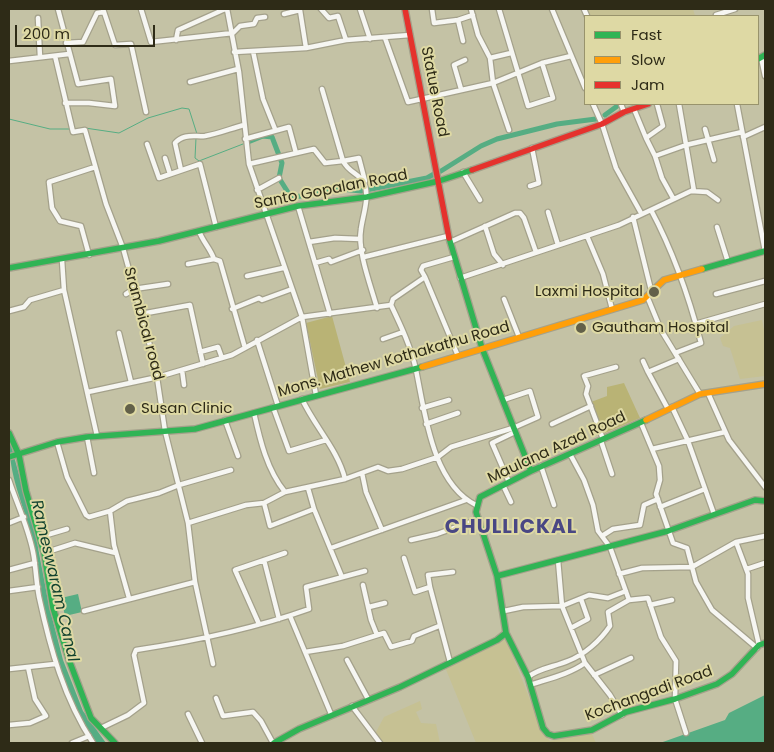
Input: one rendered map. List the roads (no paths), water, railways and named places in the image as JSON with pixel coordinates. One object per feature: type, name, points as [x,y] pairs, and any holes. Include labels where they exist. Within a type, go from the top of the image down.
[{"type":"street","points":[[55,56],[66,103],[115,106],[111,79],[78,84],[68,54],[58,9]]},
{"type":"street","points":[[140,9],[151,42],[233,33],[240,26],[254,24],[257,18],[265,17]]},
{"type":"street","points":[[176,40],[178,30],[226,9],[233,33],[249,164],[283,268],[302,318],[316,395]]},
{"type":"street","points":[[321,9],[329,18],[338,16],[346,40]]},
{"type":"street","points":[[360,9],[370,39]]},
{"type":"street","name":"Statue Road","points":[[405,9],[449,239],[482,348],[531,471]]},
{"type":"street","points":[[432,9],[434,23],[458,20],[472,15]]},
{"type":"street","points":[[471,9],[478,35],[490,58],[493,83],[508,130]]},
{"type":"street","points":[[499,9],[528,106],[553,98],[542,63]]},
{"type":"street","points":[[552,9],[584,86]]},
{"type":"street","points":[[719,15],[735,9]]},
{"type":"street","points":[[66,43],[83,42],[97,13],[104,10],[115,45],[131,44],[146,112]]},
{"type":"street","points":[[284,14],[300,10],[306,48]]},
{"type":"street","points":[[38,18],[40,57]]},
{"type":"street","points":[[458,20],[463,41]]},
{"type":"street","points":[[234,52],[306,48],[346,40],[410,35]]},
{"type":"street","points":[[385,38],[408,102],[423,97],[493,83],[542,63],[571,56]]},
{"type":"street","points":[[253,51],[263,99],[275,129]]},
{"type":"street","points":[[490,58],[511,53]]},
{"type":"street","points":[[9,61],[68,54]]},
{"type":"street","points":[[761,57],[765,76]]},
{"type":"street","points":[[461,90],[454,65],[464,60]]},
{"type":"street","points":[[190,82],[238,69]]},
{"type":"street","points":[[322,89],[348,170],[356,174],[364,183],[366,192],[360,239],[377,308]]},
{"type":"street","name":"Srambical road","points":[[66,103],[72,130],[85,130],[95,166],[123,248],[158,377],[165,431],[188,523],[195,582],[209,638],[213,664]]},
{"type":"street","points":[[592,105],[602,124],[616,168],[641,213]]},
{"type":"street","points":[[621,105],[624,112]]},
{"type":"street","name":"Santo Gopalan Road","points":[[9,268],[123,248],[298,206],[366,192],[438,181],[602,124],[624,112],[645,105]]},
{"type":"street","points":[[646,138],[663,126],[658,105]]},
{"type":"street","points":[[679,105],[694,191]]},
{"type":"street","points":[[736,105],[765,251]]},
{"type":"street","points":[[634,109],[655,156],[662,178],[673,198]]},
{"type":"street","points":[[181,170],[175,143],[178,140],[197,135],[204,136],[244,125]]},
{"type":"street","points":[[245,139],[275,129],[289,127],[296,153]]},
{"type":"street","points":[[655,156],[686,145],[743,134],[765,127]]},
{"type":"street","points":[[705,129],[714,160]]},
{"type":"street","points":[[147,144],[159,178],[200,164],[216,227]]},
{"type":"street","points":[[530,186],[539,182],[532,148]]},
{"type":"street","points":[[249,164],[314,149],[326,164],[359,158],[365,181]]},
{"type":"street","points":[[165,158],[170,174]]},
{"type":"street","points":[[89,255],[81,226],[60,221],[52,208],[49,182],[95,166]]},
{"type":"street","points":[[463,172],[480,200]]},
{"type":"street","points":[[257,190],[279,178]]},
{"type":"street","points":[[460,278],[587,236],[651,210],[673,198],[694,191],[707,192],[718,200]]},
{"type":"street","points":[[298,206],[330,314]]},
{"type":"street","points":[[651,210],[669,243],[682,276],[702,343],[675,353]]},
{"type":"street","points":[[548,212],[558,245]]},
{"type":"street","points":[[364,257],[449,239],[515,213],[520,213],[524,218],[536,252]]},
{"type":"street","points":[[634,217],[652,290]]},
{"type":"street","points":[[485,226],[494,254],[503,265]]},
{"type":"street","points":[[717,227],[728,262]]},
{"type":"street","points":[[199,231],[203,242],[210,247],[214,259]]},
{"type":"street","points":[[587,236],[602,274],[612,310]]},
{"type":"street","points":[[309,242],[335,238],[360,239]]},
{"type":"street","points":[[315,263],[328,260],[331,262],[362,250]]},
{"type":"street","name":"Mons. Mathew Kothakathu Road","points":[[9,457],[57,442],[87,436],[195,429],[302,398],[416,369],[643,300],[664,280],[765,251]]},
{"type":"street","points":[[454,257],[423,266],[422,270],[458,356]]},
{"type":"street","points":[[188,264],[214,259],[220,261],[232,310],[245,348]]},
{"type":"street","points":[[62,260],[64,290],[98,436]]},
{"type":"street","points":[[247,276],[283,268]]},
{"type":"street","points":[[216,698],[223,716],[253,712],[261,721],[274,743],[331,714],[400,687],[498,640],[506,632],[497,576],[476,505],[466,500],[454,486],[438,456],[426,424],[416,369],[391,305],[393,299],[424,277]]},
{"type":"street","points":[[716,294],[765,280]]},
{"type":"street","points":[[126,294],[134,289],[168,284]]},
{"type":"street","points":[[232,310],[252,300],[258,298],[262,300],[292,289]]},
{"type":"street","points":[[9,310],[24,307],[30,300],[64,290]]},
{"type":"street","points":[[647,296],[660,330],[700,394]]},
{"type":"street","points":[[504,299],[519,337]]},
{"type":"street","points":[[695,324],[765,304]]},
{"type":"street","points":[[141,314],[190,305],[203,364]]},
{"type":"street","points":[[88,392],[158,377],[222,358],[302,318],[391,305]]},
{"type":"street","points":[[383,339],[403,332]]},
{"type":"street","points":[[119,333],[131,382]]},
{"type":"street","points":[[257,340],[289,451],[326,440]]},
{"type":"street","points":[[200,352],[218,347],[222,358]]},
{"type":"street","points":[[648,372],[679,359]]},
{"type":"street","points":[[643,361],[688,441],[714,514]]},
{"type":"street","points":[[612,474],[586,394],[588,386],[584,376],[616,367]]},
{"type":"street","points":[[182,370],[184,385]]},
{"type":"street","name":"Maulana Azad Road","points":[[476,505],[480,497],[541,466],[641,423],[700,394],[765,384]]},
{"type":"street","points":[[503,400],[530,391],[538,417],[492,443],[510,502]]},
{"type":"street","points":[[708,393],[725,432],[765,487]]},
{"type":"street","points":[[302,398],[311,418],[340,462],[345,479]]},
{"type":"street","points":[[422,408],[449,400]]},
{"type":"street","points":[[552,424],[591,406]]},
{"type":"street","points":[[254,413],[269,466],[277,483],[285,492]]},
{"type":"street","points":[[426,424],[458,413]]},
{"type":"street","points":[[226,420],[238,456]]},
{"type":"street","points":[[641,423],[660,474],[656,494],[668,532],[674,543],[687,548],[696,582],[712,610],[760,645]]},
{"type":"street","points":[[188,523],[246,505],[264,503],[285,492],[345,479],[378,467],[388,471],[402,469],[438,456],[451,447],[514,430]]},
{"type":"street","points":[[652,449],[725,432]]},
{"type":"street","points":[[9,433],[18,455],[26,491],[40,537],[53,608],[60,634],[91,718],[115,743]]},
{"type":"street","points":[[87,436],[94,473]]},
{"type":"street","points":[[57,442],[67,477],[86,516],[89,517],[110,511],[127,501],[231,470]]},
{"type":"street","points":[[570,454],[584,480],[593,505],[598,531],[610,547],[630,600]]},
{"type":"street","points":[[541,466],[554,505]]},
{"type":"street","points":[[362,473],[366,492],[382,530]]},
{"type":"street","points":[[9,480],[24,517],[55,664],[75,713],[93,743]]},
{"type":"street","points":[[308,488],[314,509],[342,577]]},
{"type":"street","points":[[660,507],[705,490]]},
{"type":"street","points":[[602,536],[614,529],[640,525],[644,505],[658,499]]},
{"type":"street","points":[[331,548],[466,500]]},
{"type":"street","points":[[497,576],[668,532],[755,500],[765,501]]},
{"type":"street","points":[[264,503],[270,526],[314,509]]},
{"type":"street","points":[[110,511],[116,553],[129,598]]},
{"type":"street","points":[[9,522],[24,517]]},
{"type":"street","points":[[411,540],[437,534],[479,519]]},
{"type":"street","points":[[40,537],[68,529]]},
{"type":"street","points":[[619,574],[642,568],[692,567],[736,542],[765,536]]},
{"type":"street","points":[[736,542],[747,569],[748,598],[760,645]]},
{"type":"street","points":[[44,553],[75,543],[116,553]]},
{"type":"street","points":[[259,624],[235,570],[285,554]]},
{"type":"street","points":[[404,558],[415,592],[430,587]]},
{"type":"street","points":[[264,560],[280,619]]},
{"type":"street","points":[[558,560],[562,606],[583,654],[585,663],[622,714]]},
{"type":"street","points":[[9,570],[34,563]]},
{"type":"street","points":[[747,569],[765,563]]},
{"type":"street","points":[[101,728],[128,715],[144,704],[134,655],[136,650],[209,638],[290,616],[308,609],[306,587],[365,571]]},
{"type":"street","points":[[450,662],[439,626],[428,575],[453,572]]},
{"type":"street","points":[[84,611],[195,582]]},
{"type":"street","points":[[363,585],[371,620],[377,635]]},
{"type":"street","points":[[9,591],[38,587]]},
{"type":"street","points":[[504,611],[523,607],[562,606],[589,595],[608,598],[626,591]]},
{"type":"street","points":[[528,677],[535,671],[569,661],[583,654],[610,626],[608,612],[630,600],[648,598],[660,637],[676,661],[675,699],[686,733]]},
{"type":"street","points":[[571,628],[588,619],[581,599]]},
{"type":"street","points":[[650,605],[672,600]]},
{"type":"street","points":[[369,608],[385,603]]},
{"type":"street","points":[[290,616],[331,714]]},
{"type":"street","points":[[304,652],[343,646],[384,633],[391,647],[412,641],[414,636],[439,626]]},
{"type":"street","name":"Kochangadi Road","points":[[506,632],[528,677],[538,717],[548,734],[554,736],[592,730],[622,714],[675,699],[724,680],[760,645]]},
{"type":"street","points":[[594,675],[631,658]]},
{"type":"street","points":[[347,660],[368,698]]},
{"type":"street","points":[[530,685],[574,671],[585,663]]},
{"type":"street","points":[[9,670],[55,664]]},
{"type":"street","points":[[9,725],[30,724],[46,716],[35,699],[28,667]]},
{"type":"street","points":[[352,706],[380,743]]},
{"type":"street","points":[[188,714],[202,743]]},
{"type":"street","points":[[72,743],[88,736]]},
{"type":"waterway","points":[[605,115],[619,105]]},
{"type":"waterway","points":[[85,128],[119,133],[148,118],[182,108],[189,109],[197,134]]},
{"type":"waterway","points":[[9,119],[50,129],[79,129]]},
{"type":"waterway","points":[[441,171],[481,146],[497,139],[557,124],[596,119]]},
{"type":"waterway","points":[[248,142],[263,136],[272,137],[282,163],[279,178],[289,194],[295,197],[341,189],[361,191],[427,178],[434,174]]},
{"type":"waterway","points":[[196,138],[195,158],[199,161],[243,144]]},
{"type":"place","name":"Laxmi Hospital","points":[[654,292]]},
{"type":"place","name":"Gautham Hospital","points":[[581,328]]},
{"type":"place","name":"Susan Clinic","points":[[130,409]]},
{"type":"district","name":"CHULLICKAL","points":[[511,528]]},
{"type":"water label","name":"Rameswaram Canal","points":[[54,581]]}]
